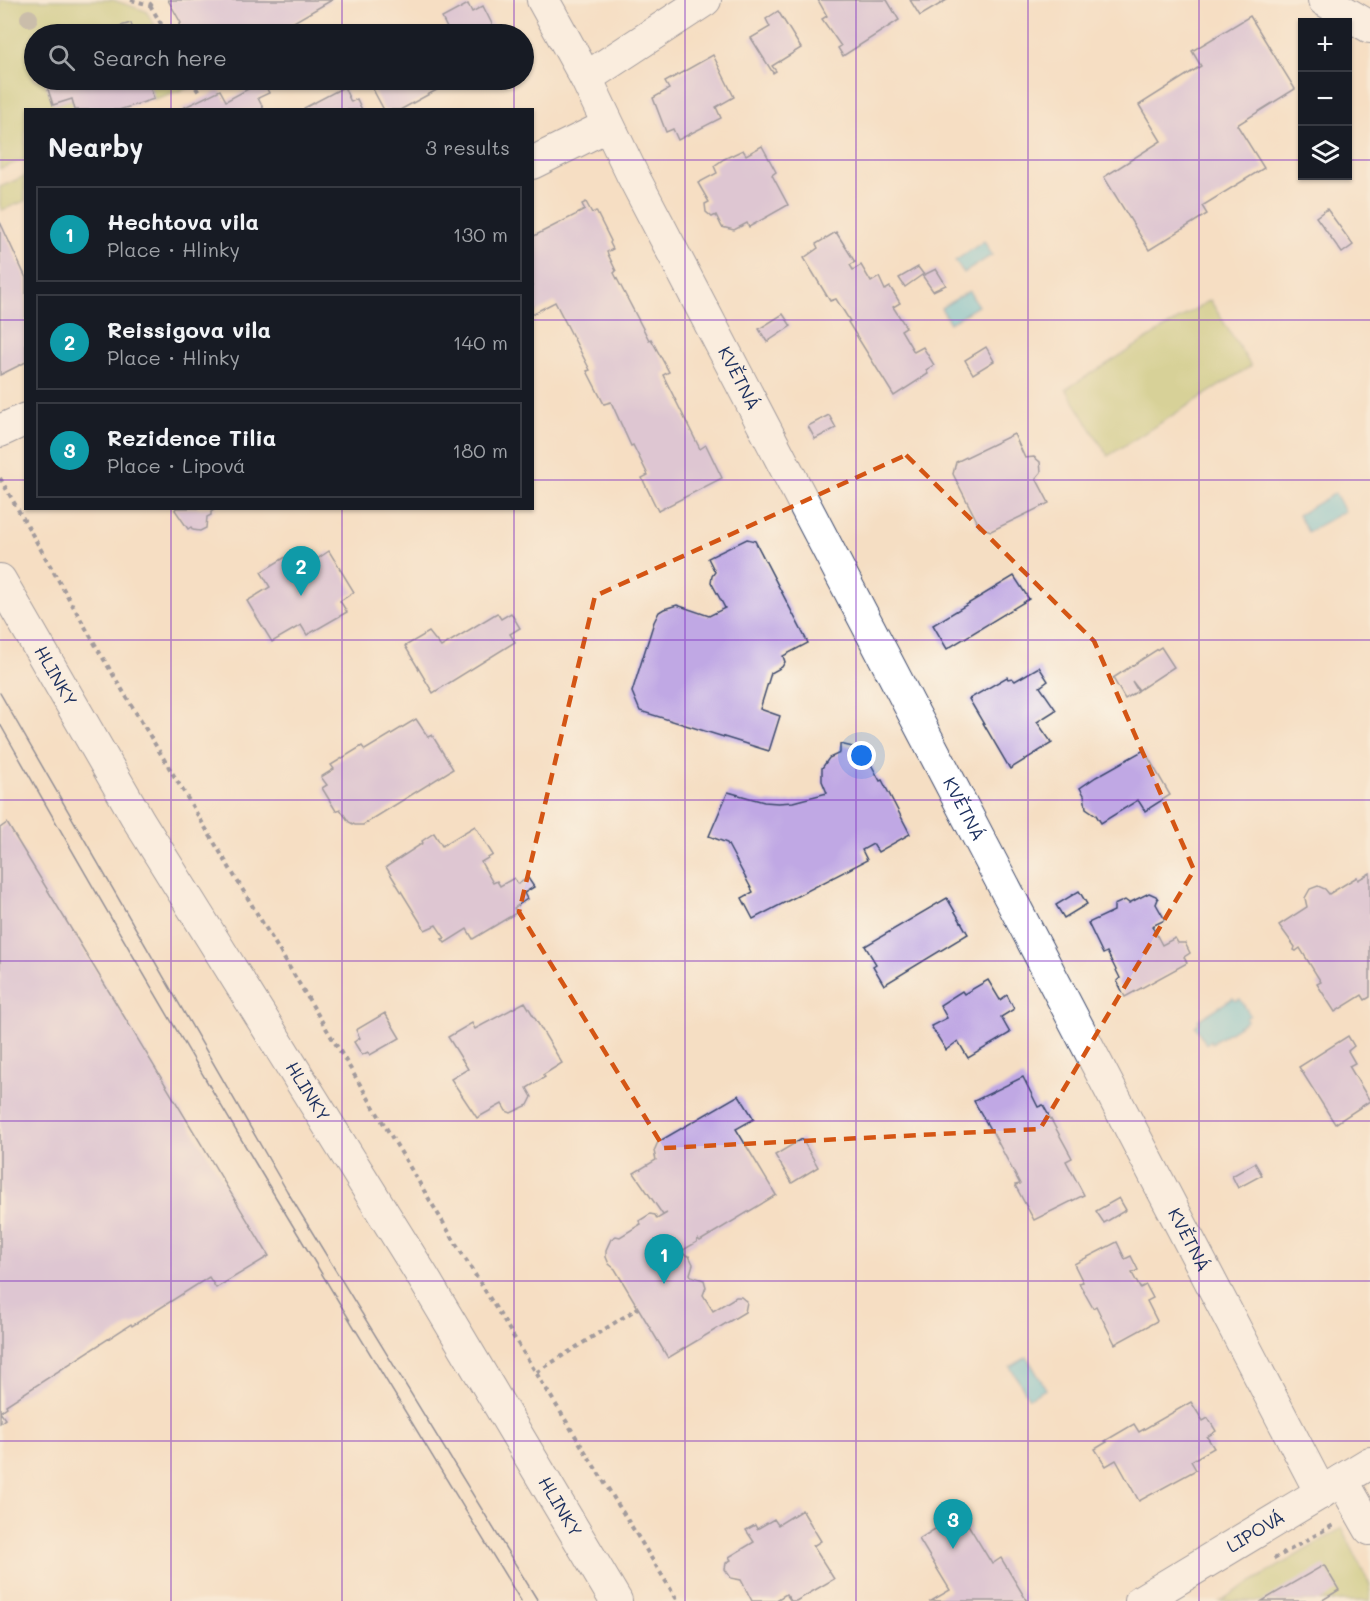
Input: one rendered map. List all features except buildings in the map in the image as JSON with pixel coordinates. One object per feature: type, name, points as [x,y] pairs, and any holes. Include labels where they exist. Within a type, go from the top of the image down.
[{"type":"street","name":"KVĚTNÁ","points":[[543,0],[586,78],[607,126],[1331,1486],[1364,1519]]},
{"type":"street","points":[[586,78],[705,0]]},
{"type":"street","points":[[1324,0],[1370,27]]},
{"type":"street","points":[[534,162],[607,126]]},
{"type":"street","points":[[0,431],[24,420]]},
{"type":"street","name":"HLINKY","points":[[0,580],[146,831],[429,1287],[616,1601]]},
{"type":"street","name":"LIPOVÁ","points":[[1141,1601],[1370,1463]]},
{"type":"path","points":[[131,0],[150,5],[160,24]]},
{"type":"path","points":[[150,5],[155,0]]},
{"type":"path","points":[[197,90],[200,94]]},
{"type":"path","points":[[0,478],[112,673],[461,1252],[678,1601]]},
{"type":"path","points":[[537,1372],[638,1308]]},
{"type":"path","points":[[1272,1561],[1364,1519]]},
{"type":"highlighted area","points":[[906,455],[1094,641],[1194,870],[1040,1129],[664,1148],[519,912],[595,596]]},
{"type":"green space","points":[[0,0],[113,0],[146,11],[154,24],[24,24],[24,90],[48,90],[53,105],[72,99],[75,108],[24,108],[24,159],[0,169]]},
{"type":"green space","points":[[151,90],[182,90],[154,99]]},
{"type":"green space","points":[[24,176],[24,201],[2,210],[0,187]]},
{"type":"green space","points":[[1210,300],[1251,366],[1108,456],[1066,389]]},
{"type":"green space","points":[[1342,1528],[1370,1585],[1370,1601],[1220,1601]]},
{"type":"water","points":[[984,241],[992,255],[964,273],[955,261]]},
{"type":"water","points":[[969,291],[978,306],[950,323],[941,308]]},
{"type":"water","points":[[1335,493],[1345,511],[1308,532],[1298,515]]},
{"type":"water","points":[[1233,998],[1236,1001],[1240,999],[1250,1015],[1246,1018],[1247,1021],[1212,1043],[1211,1040],[1206,1044],[1195,1026],[1200,1022],[1198,1020]]},
{"type":"water","points":[[1027,1357],[1046,1389],[1029,1398],[1010,1367]]},
{"type":"tram line","points":[[0,693],[287,1191],[538,1601]]},
{"type":"tram line","points":[[0,724],[256,1165],[521,1601]]},
{"type":"place","name":"Reissigova vila","points":[[301,596]]},
{"type":"place","name":"Hechtova vila","points":[[664,1284]]},
{"type":"place","name":"Rezidence Tilia","points":[[953,1549]]}]
